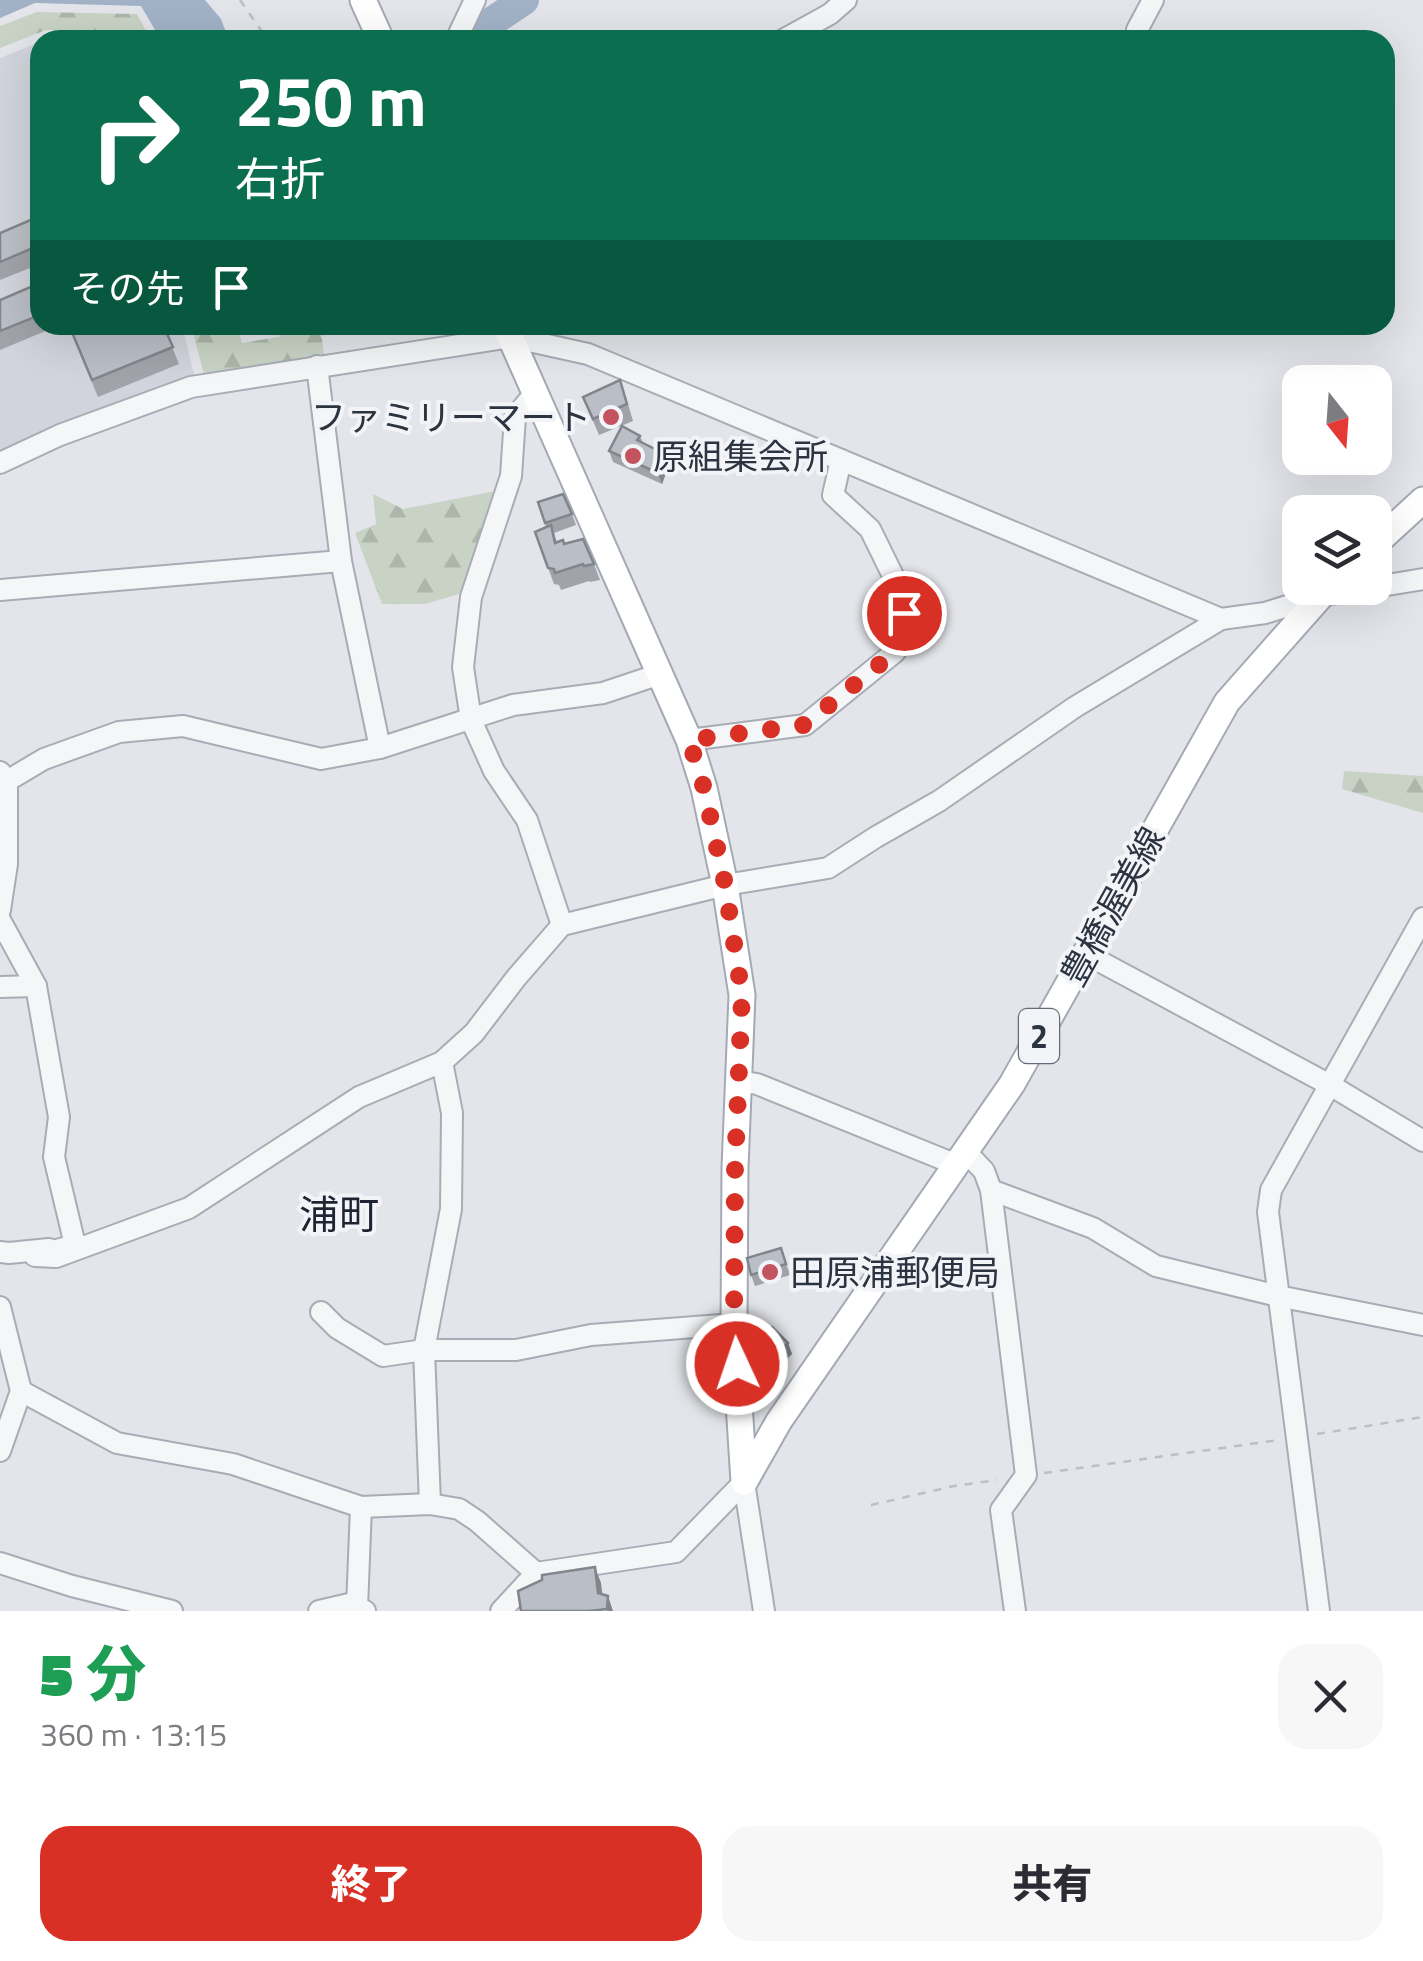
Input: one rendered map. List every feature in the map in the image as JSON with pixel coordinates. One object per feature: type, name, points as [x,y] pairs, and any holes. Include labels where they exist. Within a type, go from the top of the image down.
[{"type":"main road","points":[[362,0],[376,30]]},
{"type":"main road","points":[[510,335],[689,740],[725,884],[742,995],[734,1324],[744,1482]]},
{"type":"main road","points":[[1392,528],[1423,500]]},
{"type":"main road","name":"豊橋渥美線","points":[[744,1482],[779,1421],[1012,1084],[1228,702],[1312,605]]},
{"type":"street","points":[[461,30],[475,0]]},
{"type":"street","points":[[801,30],[846,0]]},
{"type":"street","points":[[1138,30],[1153,0]]},
{"type":"street","points":[[0,463],[60,434],[191,387],[486,335]]},
{"type":"street","points":[[522,335],[588,354],[1221,619]]},
{"type":"street","points":[[317,366],[341,562],[380,748]]},
{"type":"street","points":[[534,393],[515,417],[511,476],[471,596],[463,667],[471,720],[494,771],[527,820],[562,925]]},
{"type":"street","points":[[689,740],[804,725],[895,652],[904,613],[899,588],[870,529],[833,495],[841,460]]},
{"type":"street","points":[[0,590],[341,562]]},
{"type":"street","points":[[1392,584],[1423,579]]},
{"type":"street","points":[[75,1245],[35,1256],[56,1257],[189,1208],[360,1097],[442,1062],[474,1033],[562,925],[725,884],[828,868],[939,801],[1075,707],[1221,619],[1265,613],[1287,605]]},
{"type":"street","points":[[0,910],[7,864],[4,776],[118,732],[184,726],[321,759],[380,748],[513,705],[603,693],[660,674]]},
{"type":"street","points":[[1320,1611],[1268,1212],[1271,1190],[1423,918]]},
{"type":"street","points":[[0,920],[36,986],[59,1117],[54,1158],[75,1245]]},
{"type":"street","points":[[1086,954],[1423,1140]]},
{"type":"street","points":[[0,987],[36,986]]},
{"type":"street","points":[[430,1504],[424,1350],[452,1209],[452,1112],[442,1062]]},
{"type":"street","points":[[738,1081],[757,1084],[962,1159],[984,1171],[991,1190],[1026,1475],[1001,1510],[1015,1611]]},
{"type":"street","points":[[991,1190],[1093,1228],[1156,1266],[1423,1325]]},
{"type":"street","points":[[0,1252],[75,1245]]},
{"type":"street","points":[[0,1306],[21,1391],[0,1451]]},
{"type":"street","points":[[321,1312],[337,1328],[383,1356],[424,1350],[516,1350],[591,1335],[734,1324]]},
{"type":"street","points":[[21,1391],[116,1443],[233,1464],[360,1507],[430,1504],[459,1509],[536,1573]]},
{"type":"street","points":[[501,1611],[536,1573],[676,1552],[744,1482]]},
{"type":"street","points":[[744,1482],[764,1611]]},
{"type":"street","points":[[319,1611],[348,1604],[361,1610],[360,1507]]},
{"type":"street","points":[[0,1563],[172,1611]]},
{"type":"path","points":[[240,0],[261,30]]},
{"type":"path","points":[[871,1505],[954,1486],[1423,1417]]},
{"type":"shaded area","points":[[30,46],[30,335],[184,335],[195,379],[0,451],[0,58]]},
{"type":"green space","points":[[37,12],[137,14],[146,30],[30,30],[30,36],[0,48],[0,26]]},
{"type":"green space","points":[[194,335],[240,335],[242,343],[280,335],[321,335],[324,354],[206,382]]},
{"type":"green space","points":[[496,491],[463,593],[425,604],[382,604],[355,533],[376,524],[373,494],[403,509]]},
{"type":"green space","points":[[1344,771],[1423,776],[1423,813],[1342,789]]},
{"type":"water","points":[[0,0],[205,0],[225,30],[155,30],[141,6],[35,3],[0,18]]},
{"type":"building","points":[[30,220],[30,249],[0,262],[0,233]]},
{"type":"building","points":[[30,287],[30,319],[0,331],[0,300]]},
{"type":"building","points":[[73,335],[168,335],[173,347],[92,380]]},
{"type":"building","points":[[620,380],[627,404],[593,419],[583,397]]},
{"type":"building","points":[[622,426],[640,436],[637,440],[665,454],[658,473],[609,451]]},
{"type":"building","points":[[563,494],[572,514],[545,523],[538,502]]},
{"type":"building","points":[[551,525],[555,543],[583,539],[594,564],[555,573],[548,568],[535,532]]},
{"type":"building","points":[[781,1248],[786,1264],[751,1275],[747,1258]]},
{"type":"building","points":[[772,1327],[788,1343],[761,1368],[749,1355],[749,1349]]},
{"type":"building","points":[[595,1567],[598,1593],[608,1596],[607,1609],[521,1611],[518,1591],[542,1580],[542,1575]]},
{"type":"waterway","points":[[480,30],[524,0]]},
{"type":"place","name":"ファミリーマート","points":[[611,417]]},
{"type":"place","name":"原組集会所","points":[[633,456]]},
{"type":"place","name":"田原浦郵便局","points":[[770,1272]]},
{"type":"district","name":"浦町","points":[[339,1214]]},
{"type":"route","points":[[737,1364],[735,1168],[742,995],[725,884],[689,740],[804,725],[895,652],[904,613]]}]
